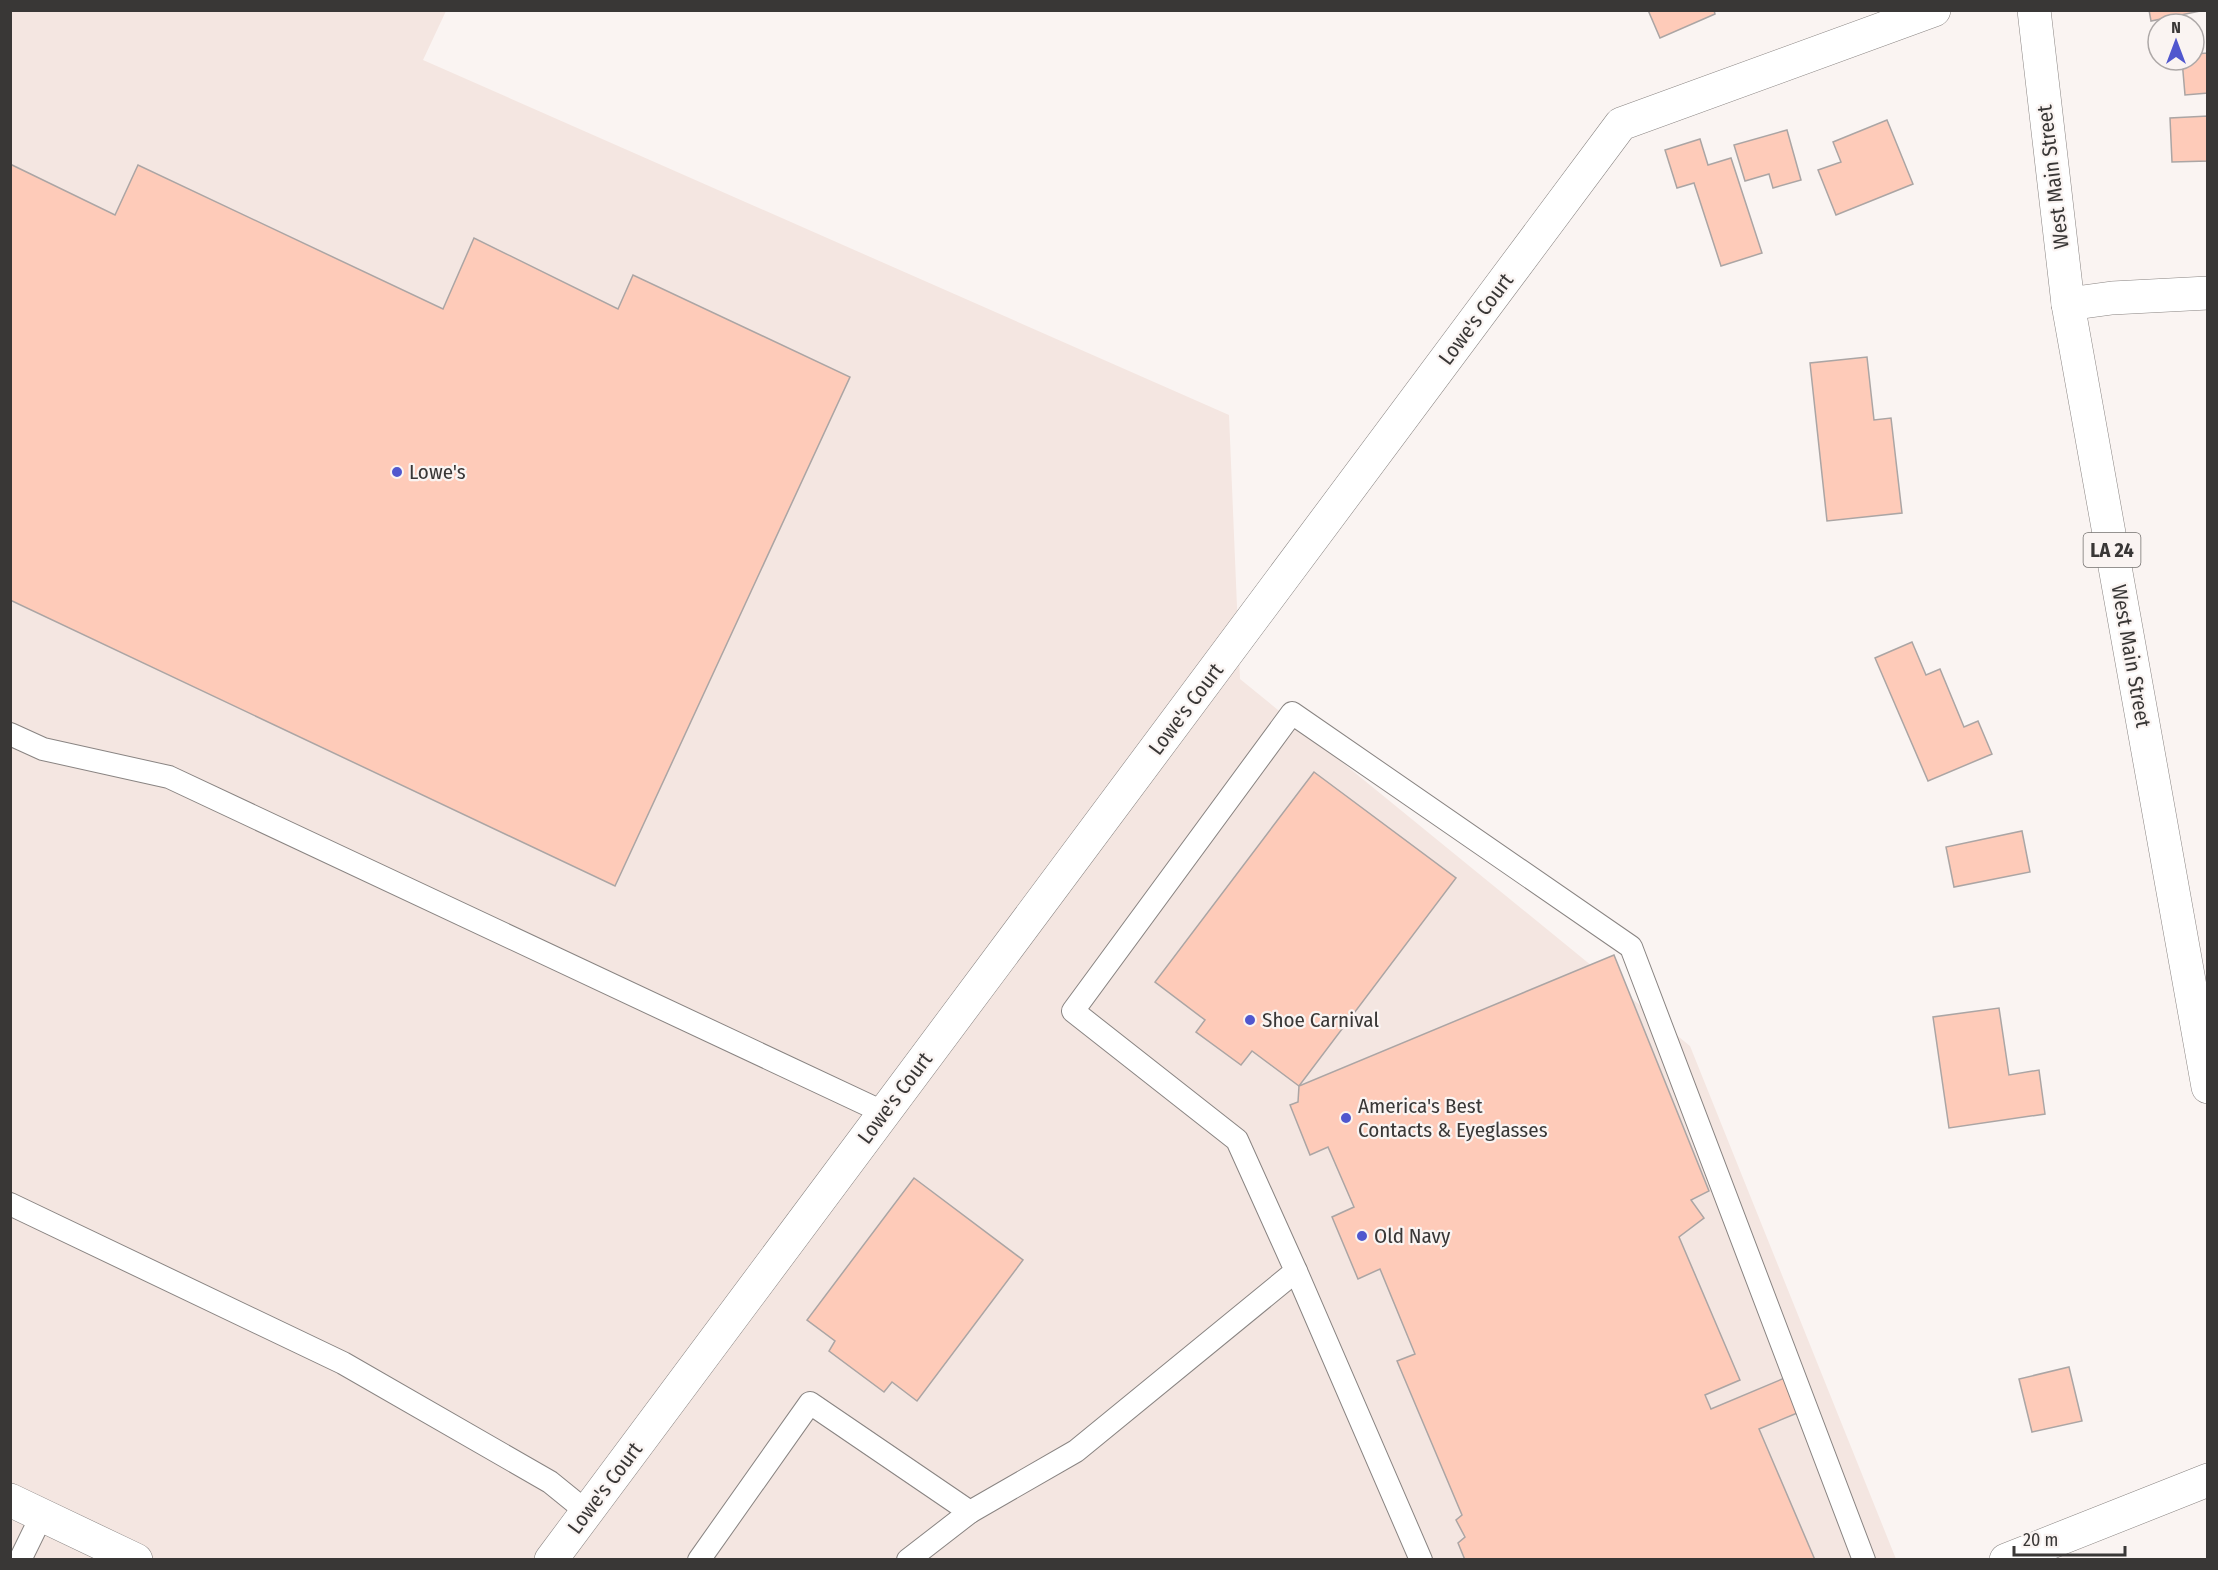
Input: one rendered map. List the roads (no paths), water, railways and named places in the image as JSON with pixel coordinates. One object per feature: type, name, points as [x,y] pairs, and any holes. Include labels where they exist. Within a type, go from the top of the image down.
[{"type":"street","name":"Lowe's Court","points":[[551,1560],[1621,124],[1934,10]]},
{"type":"street","name":"West Main Street","points":[[2034,10],[2068,304],[2208,1087]]},
{"type":"street","points":[[2068,304],[2112,298],[2208,294]]},
{"type":"street","points":[[2006,1560],[2208,1480]]},
{"type":"street","points":[[10,1500],[136,1560]]},
{"type":"lane","points":[[1421,1560],[1237,1140],[1073,1011],[1292,712],[1631,947],[1864,1560]]},
{"type":"lane","points":[[10,734],[43,749],[169,777],[885,1113]]},
{"type":"lane","points":[[10,1204],[343,1363],[550,1482],[587,1512]]},
{"type":"lane","points":[[908,1560],[970,1512],[1076,1451],[1296,1271]]},
{"type":"lane","points":[[699,1560],[810,1404],[970,1512]]},
{"type":"lane","points":[[20,1560],[42,1515]]},
{"type":"place","name":"Lowe's","points":[[397,472]]},
{"type":"place","name":"Shoe Carnival","points":[[1250,1020]]},
{"type":"place","name":"America's Best Contacts & Eyeglasses","points":[[1346,1118]]},
{"type":"place","name":"Old Navy","points":[[1362,1236]]}]
